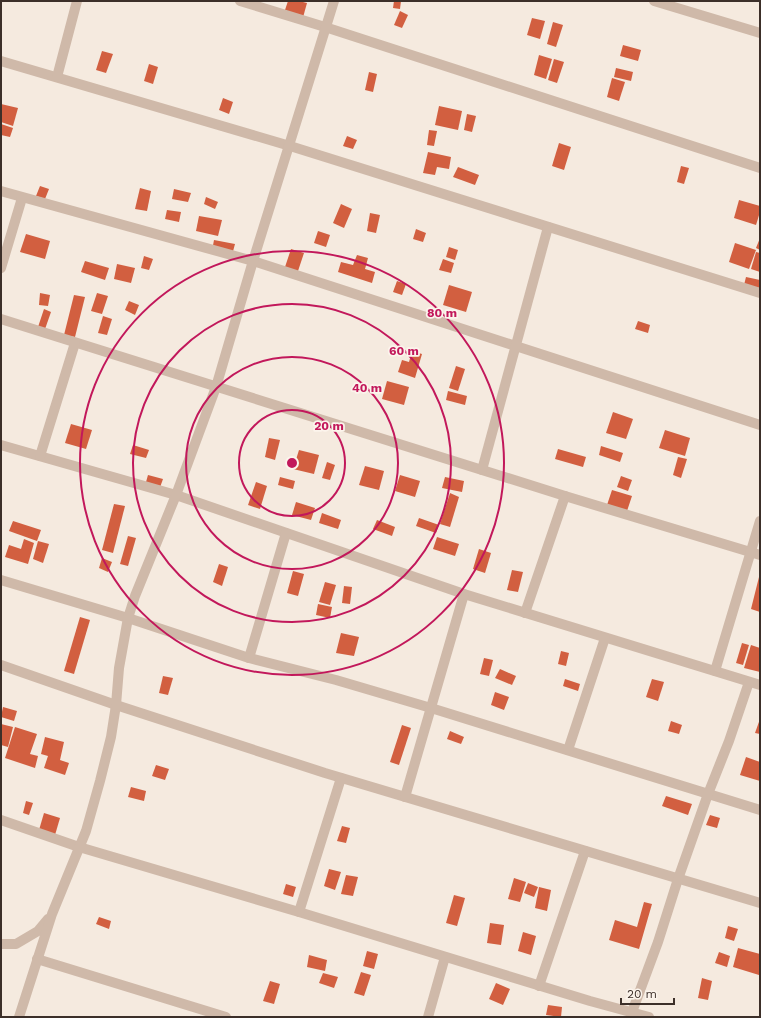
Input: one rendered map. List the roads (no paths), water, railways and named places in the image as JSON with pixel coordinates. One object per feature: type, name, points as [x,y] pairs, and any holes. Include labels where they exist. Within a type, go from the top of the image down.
[{"type":"street","points":[[56,77],[77,1]]},
{"type":"street","points":[[240,1],[326,27],[760,168]]},
{"type":"street","points":[[19,1017],[52,914],[86,831],[100,781],[111,737],[119,668],[128,618],[135,596],[176,495],[216,387],[253,261],[334,1]]},
{"type":"street","points":[[654,1],[760,34]]},
{"type":"street","points":[[1,61],[290,146],[760,293]]},
{"type":"street","points":[[1,191],[253,261],[760,425]]},
{"type":"street","points":[[1,268],[22,198]]},
{"type":"street","points":[[482,470],[548,227]]},
{"type":"street","points":[[1,320],[756,554]]},
{"type":"street","points":[[40,456],[75,343]]},
{"type":"street","points":[[1,445],[176,495],[525,614],[760,685]]},
{"type":"street","points":[[525,614],[565,496]]},
{"type":"street","points":[[715,671],[756,554],[760,521]]},
{"type":"street","points":[[249,658],[286,533]]},
{"type":"street","points":[[1,580],[128,618],[249,658],[336,680],[431,708],[760,810]]},
{"type":"street","points":[[405,797],[464,594]]},
{"type":"street","points":[[568,750],[605,638]]},
{"type":"street","points":[[1,665],[341,778],[760,903]]},
{"type":"street","points":[[632,1012],[658,942],[678,878],[729,741],[749,682]]},
{"type":"street","points":[[299,912],[341,778]]},
{"type":"street","points":[[1,820],[79,847],[299,912],[590,1002],[649,1017]]},
{"type":"street","points":[[539,986],[585,851]]},
{"type":"street","points":[[1,944],[16,944],[38,931],[52,914]]},
{"type":"street","points":[[428,1017],[445,957]]},
{"type":"street","points":[[38,959],[226,1017]]}]
